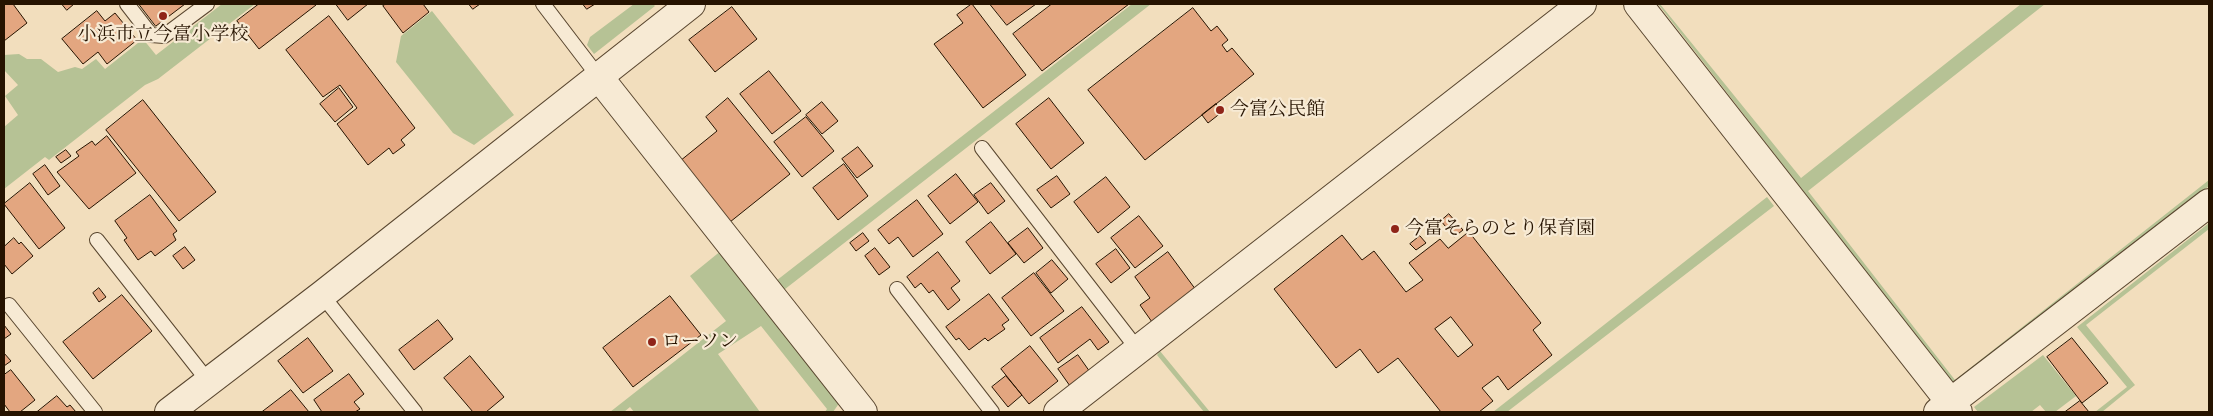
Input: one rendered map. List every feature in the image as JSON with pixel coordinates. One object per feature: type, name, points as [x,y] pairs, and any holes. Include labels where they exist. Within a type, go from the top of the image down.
[{"type":"street","points":[[169,412],[691,4]]},
{"type":"street","points":[[1058,412],[1139,351],[1582,4]]},
{"type":"street","points":[[1638,4],[1949,409],[1963,395],[2209,203]]},
{"type":"street","points":[[598,76],[863,412]]},
{"type":"lane","points":[[127,4],[151,35],[164,36],[207,4]]},
{"type":"lane","points":[[543,4],[598,76]]},
{"type":"lane","points":[[982,148],[1139,351]]},
{"type":"lane","points":[[97,240],[208,382]]},
{"type":"lane","points":[[896,289],[992,412]]},
{"type":"lane","points":[[322,294],[415,412]]},
{"type":"lane","points":[[9,305],[95,412]]},
{"type":"green space","points":[[222,4],[255,4],[158,79],[145,85],[49,160],[45,157],[4,189],[4,127],[18,115],[5,96],[18,85],[4,70],[4,55],[19,54],[27,59],[41,59],[58,72],[75,67],[82,69],[96,59],[105,69],[143,39],[156,55]]},
{"type":"green space","points":[[634,4],[653,4],[655,6],[594,54],[587,45],[590,37]]},
{"type":"green space","points":[[1132,4],[1151,4],[780,293],[772,284]]},
{"type":"green space","points":[[1658,4],[1660,4],[1801,178],[2021,4],[2045,4],[1808,191],[1955,380],[2209,180],[2209,186],[1954,385]]},
{"type":"green space","points":[[432,11],[514,115],[474,145],[453,133],[396,62],[401,36]]},
{"type":"green space","points":[[1767,197],[1774,206],[1507,412],[1493,412]]},
{"type":"green space","points":[[2209,223],[2209,229],[2086,325],[2135,385],[2102,412],[2095,412],[2127,387],[2077,327]]},
{"type":"green space","points":[[722,250],[840,402],[833,412],[825,412],[827,409],[761,326],[718,354],[760,412],[634,412],[630,407],[624,412],[610,412],[726,321],[690,276]]},
{"type":"green space","points":[[1160,351],[1210,412],[1204,412],[1157,355]]},
{"type":"green space","points":[[2043,355],[2076,396],[2055,412],[2046,412],[2040,405],[2031,412],[1978,412],[1974,407]]},
{"type":"building","points":[[4,4],[13,4],[27,23],[4,41]]},
{"type":"building","points":[[62,4],[74,4],[67,10]]},
{"type":"building","name":"小浜市立今富小学校","points":[[139,4],[185,4],[156,26]]},
{"type":"building","points":[[259,4],[316,5],[259,49],[237,21]]},
{"type":"building","points":[[336,4],[368,4],[348,20]]},
{"type":"building","points":[[386,4],[423,4],[429,12],[403,33],[383,6]]},
{"type":"building","points":[[469,4],[480,4],[473,9]]},
{"type":"building","points":[[583,4],[595,4],[587,9]]},
{"type":"building","points":[[972,4],[1026,75],[983,108],[934,44],[963,23],[957,15]]},
{"type":"building","points":[[990,4],[1036,4],[1007,25]]},
{"type":"building","points":[[1052,4],[1129,4],[1042,71],[1013,34]]},
{"type":"building","points":[[732,7],[757,39],[715,72],[689,40]]},
{"type":"building","points":[[1193,8],[1211,31],[1217,26],[1228,40],[1222,45],[1227,52],[1232,48],[1254,74],[1145,160],[1088,90]]},
{"type":"building","points":[[97,11],[105,21],[115,13],[137,40],[107,64],[98,52],[83,64],[62,39]]},
{"type":"building","points":[[329,16],[415,128],[401,140],[405,145],[393,154],[389,148],[368,165],[337,124],[357,108],[340,85],[323,97],[286,50]]},
{"type":"building","points":[[769,71],[801,111],[772,134],[740,94]]},
{"type":"building","points":[[339,88],[353,107],[335,122],[320,104]]},
{"type":"building","points":[[728,98],[790,174],[730,222],[680,161],[717,131],[706,117]]},
{"type":"building","points":[[1049,98],[1084,143],[1051,169],[1016,124]]},
{"type":"building","points":[[143,100],[216,192],[179,221],[106,130]]},
{"type":"building","points":[[822,102],[838,121],[822,134],[806,115]]},
{"type":"building","points":[[1216,104],[1222,112],[1208,123],[1202,115]]},
{"type":"building","points":[[806,117],[834,151],[802,177],[774,142]]},
{"type":"building","points":[[107,136],[136,173],[89,209],[57,172],[79,156],[76,152],[92,141],[95,145]]},
{"type":"building","points":[[858,147],[873,166],[857,178],[842,159]]},
{"type":"building","points":[[66,150],[71,156],[61,163],[56,157]]},
{"type":"building","points":[[844,164],[868,196],[838,220],[813,188]]},
{"type":"building","points":[[45,165],[60,186],[48,195],[33,174]]},
{"type":"building","points":[[956,174],[978,202],[950,224],[928,196]]},
{"type":"building","points":[[1057,176],[1070,194],[1051,208],[1037,190]]},
{"type":"building","points":[[1106,177],[1130,207],[1098,233],[1074,202]]},
{"type":"building","points":[[30,183],[65,228],[39,249],[4,204]]},
{"type":"building","points":[[991,183],[1005,201],[988,214],[974,195]]},
{"type":"building","points":[[150,195],[177,231],[173,234],[176,240],[155,256],[151,251],[138,260],[124,240],[127,238],[115,221]]},
{"type":"building","points":[[917,200],[943,234],[913,257],[898,237],[889,244],[878,230]]},
{"type":"building","points":[[1449,214],[1463,230],[1454,237],[1441,221]]},
{"type":"building","points":[[1139,216],[1163,246],[1135,268],[1111,238]]},
{"type":"building","points":[[991,222],[1016,254],[990,274],[966,242]]},
{"type":"building","points":[[1028,228],[1043,248],[1024,263],[1008,243]]},
{"type":"building","points":[[1469,232],[1541,323],[1533,330],[1552,355],[1508,390],[1498,376],[1482,388],[1493,401],[1479,412],[1441,412],[1398,358],[1378,373],[1360,349],[1336,368],[1274,289],[1342,235],[1362,260],[1374,251],[1406,292],[1423,280],[1409,263],[1440,239],[1448,248]],"holes":[[[1451,317],[1473,345],[1458,357],[1435,329]]]},
{"type":"building","points":[[863,233],[869,241],[856,251],[850,243]]},
{"type":"building","points":[[1420,236],[1426,243],[1416,250],[1410,244]]},
{"type":"building","points":[[14,238],[19,244],[21,242],[33,256],[12,274],[4,264],[4,247]]},
{"type":"building","points":[[185,247],[195,260],[183,269],[173,256]]},
{"type":"building","points":[[875,248],[890,267],[879,275],[865,256]]},
{"type":"building","points":[[1116,249],[1130,268],[1111,283],[1096,264]]},
{"type":"building","points":[[938,252],[960,281],[951,288],[960,300],[948,310],[933,290],[929,293],[921,283],[915,288],[907,277]]},
{"type":"building","points":[[1168,252],[1196,290],[1152,322],[1140,305],[1150,298],[1135,277]]},
{"type":"building","points":[[1052,260],[1068,279],[1051,293],[1036,273]]},
{"type":"building","points":[[1034,273],[1064,311],[1031,336],[1002,298]]},
{"type":"building","points":[[99,288],[106,297],[99,302],[93,293]]},
{"type":"building","points":[[989,294],[1009,320],[1002,325],[1005,329],[988,341],[985,338],[969,350],[959,338],[956,340],[946,327]]},
{"type":"building","points":[[122,295],[152,331],[93,379],[63,342]]},
{"type":"building","name":"ローソン","points":[[670,296],[701,335],[633,387],[603,348]]},
{"type":"building","points":[[1082,307],[1109,342],[1098,350],[1090,339],[1058,363],[1040,338]]},
{"type":"building","points":[[438,320],[453,339],[414,370],[399,350]]},
{"type":"building","points":[[4,325],[11,334],[4,339]]},
{"type":"building","points":[[308,338],[333,371],[303,393],[278,361]]},
{"type":"building","points":[[2072,338],[2108,383],[2082,403],[2047,357]]},
{"type":"building","points":[[1030,346],[1058,381],[1029,404],[1001,369]]},
{"type":"building","points":[[4,353],[11,361],[4,366]]},
{"type":"building","points":[[1078,355],[1090,372],[1070,386],[1058,369]]},
{"type":"building","points":[[470,356],[504,397],[486,412],[473,412],[444,378]]},
{"type":"building","points":[[11,370],[35,400],[20,412],[10,412],[4,404],[4,375]]},
{"type":"building","points":[[349,374],[364,394],[354,402],[360,409],[355,412],[322,412],[314,400]]},
{"type":"building","points":[[1006,376],[1022,395],[1008,407],[992,387]]},
{"type":"building","points":[[291,390],[309,412],[262,412]]},
{"type":"building","points":[[57,396],[67,407],[70,405],[76,412],[37,412]]},
{"type":"building","points":[[2080,401],[2089,412],[2065,412]]},
{"type":"place","name":"小浜市立今富小学校","points":[[163,16]]},
{"type":"place","name":"今富公民館","points":[[1220,110]]},
{"type":"place","name":"今富そらのとり保育園","points":[[1395,229]]},
{"type":"place","name":"ローソン","points":[[652,342]]}]
